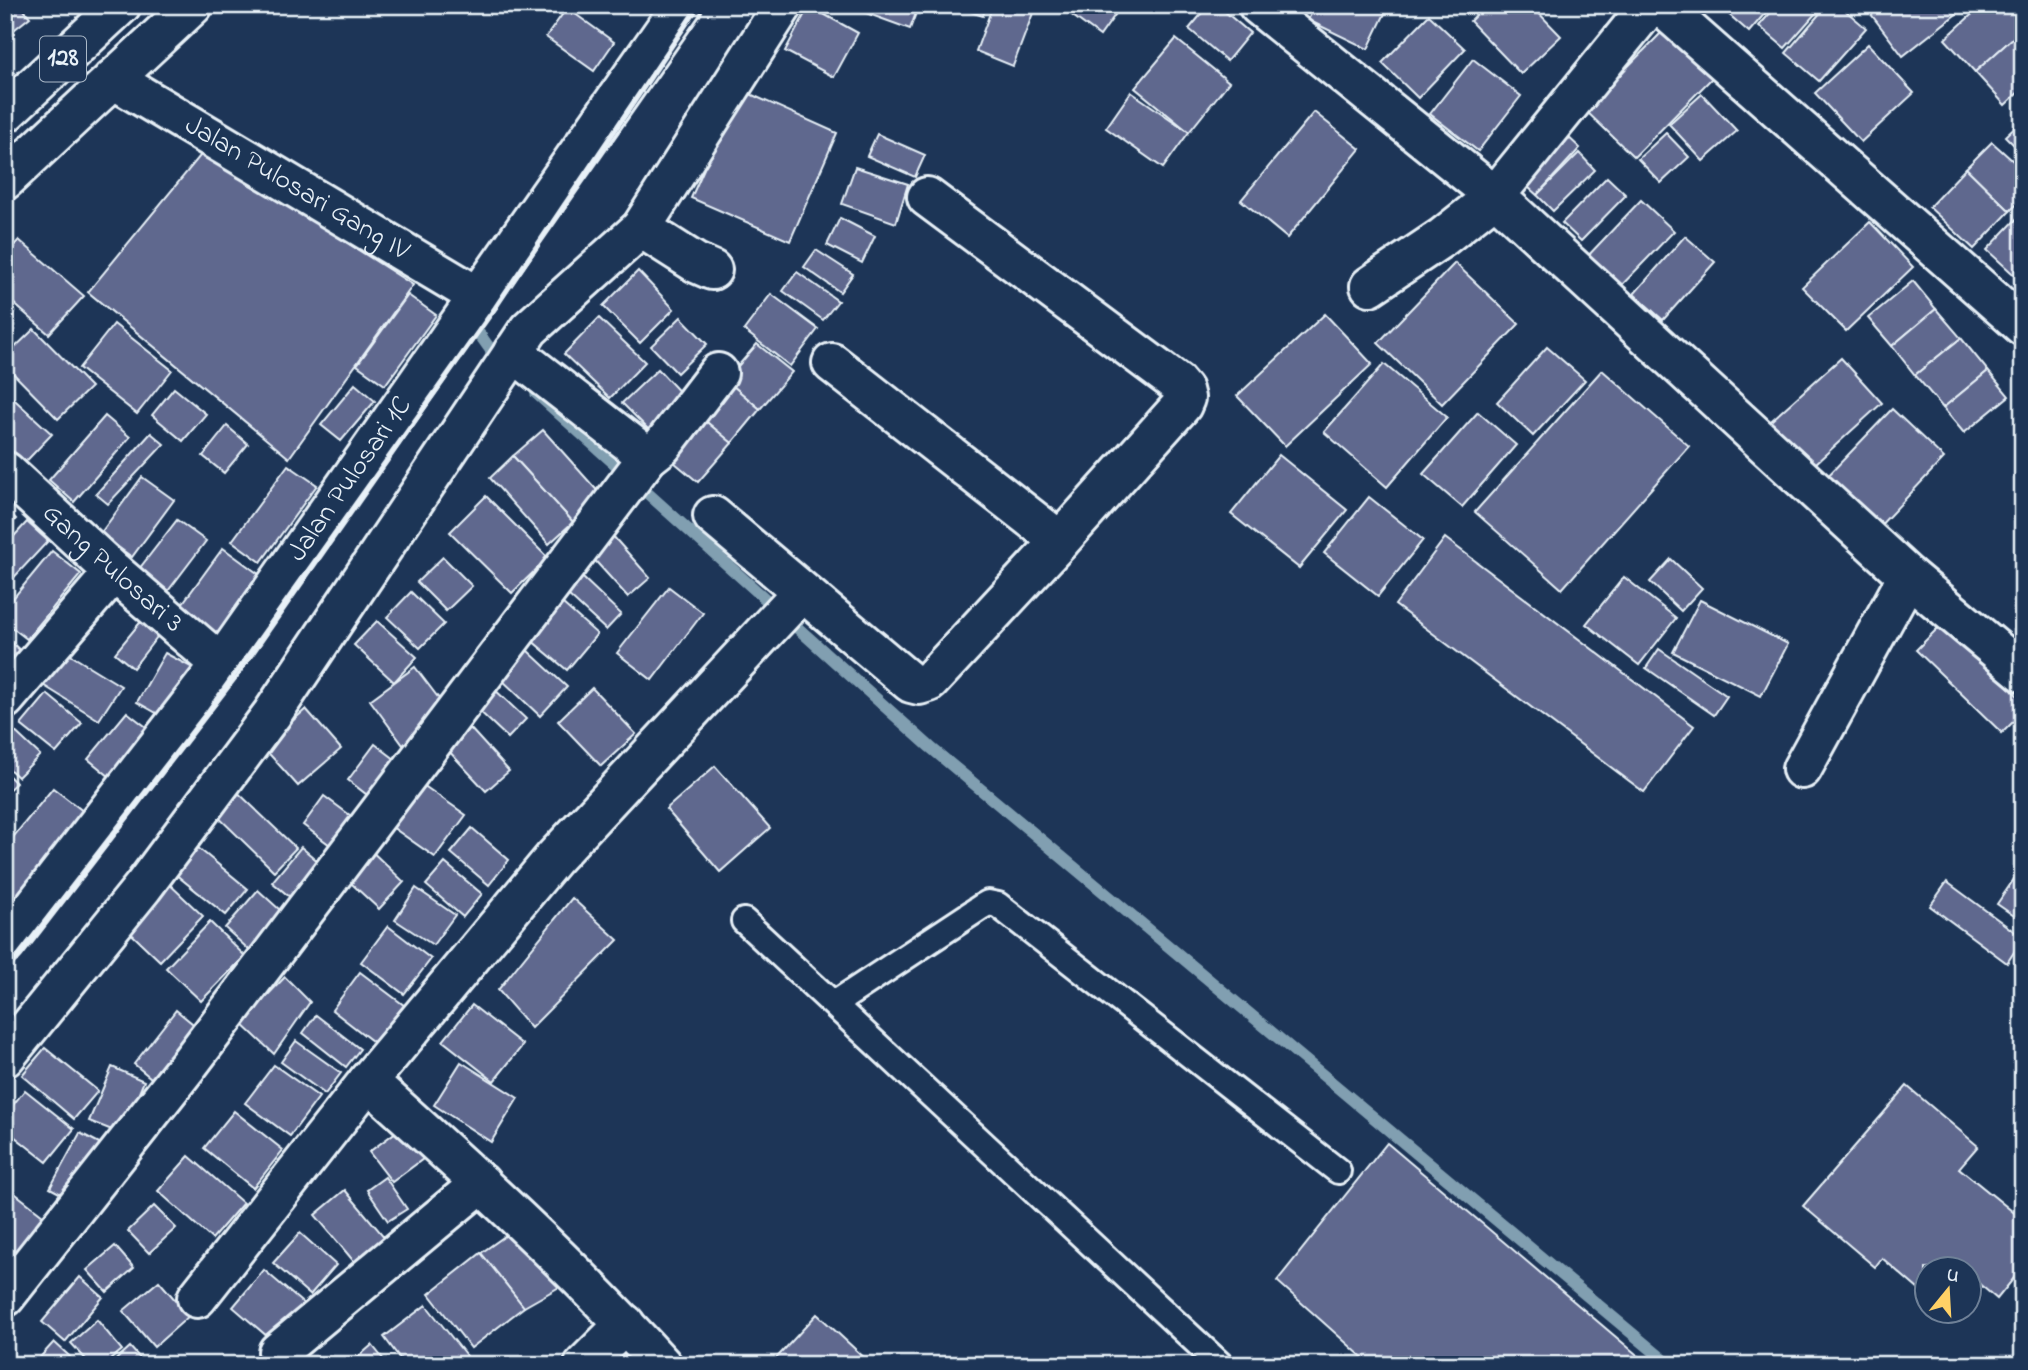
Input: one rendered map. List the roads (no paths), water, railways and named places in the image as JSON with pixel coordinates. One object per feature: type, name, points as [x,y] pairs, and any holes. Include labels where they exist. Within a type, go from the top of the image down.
[{"type":"street","name":"128","points":[[113,79],[188,5]]},
{"type":"street","name":"128","points":[[5,180],[193,5]]},
{"type":"street","name":"Jalan Pulosari 1C","points":[[5,943],[221,664],[682,5]]},
{"type":"street","points":[[5,1057],[143,887],[272,714],[529,329],[640,228],[783,5]]},
{"type":"street","points":[[1258,5],[1495,196],[1908,576],[2023,672]]},
{"type":"street","points":[[1370,286],[1443,237],[1495,196],[1650,5]]},
{"type":"street","points":[[1660,5],[2023,326]]},
{"type":"street","name":"128","points":[[5,113],[112,8]]},
{"type":"street","name":"Jalan Pulosari Gang IV","points":[[113,79],[469,312]]},
{"type":"street","points":[[713,516],[786,609],[911,683],[919,685],[929,682],[1176,413],[1185,398],[1177,383],[927,197]]},
{"type":"street","points":[[640,228],[712,270]]},
{"type":"street","points":[[513,352],[635,474]]},
{"type":"street","points":[[832,363],[1060,541]]},
{"type":"street","points":[[5,1297],[189,1064],[635,474],[662,446],[718,373]]},
{"type":"street","name":"Gang Pulosari 3","points":[[5,471],[114,572],[221,664]]},
{"type":"street","points":[[5,699],[114,572]]},
{"type":"street","points":[[1802,769],[1908,576]]},
{"type":"street","points":[[197,1298],[368,1081],[553,859],[786,609]]},
{"type":"street","points":[[368,1081],[481,1183],[625,1324],[662,1365]]},
{"type":"street","points":[[278,1352],[481,1183]]},
{"type":"street","points":[[584,1365],[625,1324]]},
{"type":"lane","points":[[834,1004],[981,906],[988,903],[998,905],[1338,1171]]},
{"type":"lane","points":[[744,921],[1221,1365]]},
{"type":"waterway","points":[[468,318],[490,349]]},
{"type":"waterway","points":[[536,393],[930,747],[1670,1365]]},
{"type":"railway","points":[[5,973],[209,710],[495,308],[699,5]]}]
